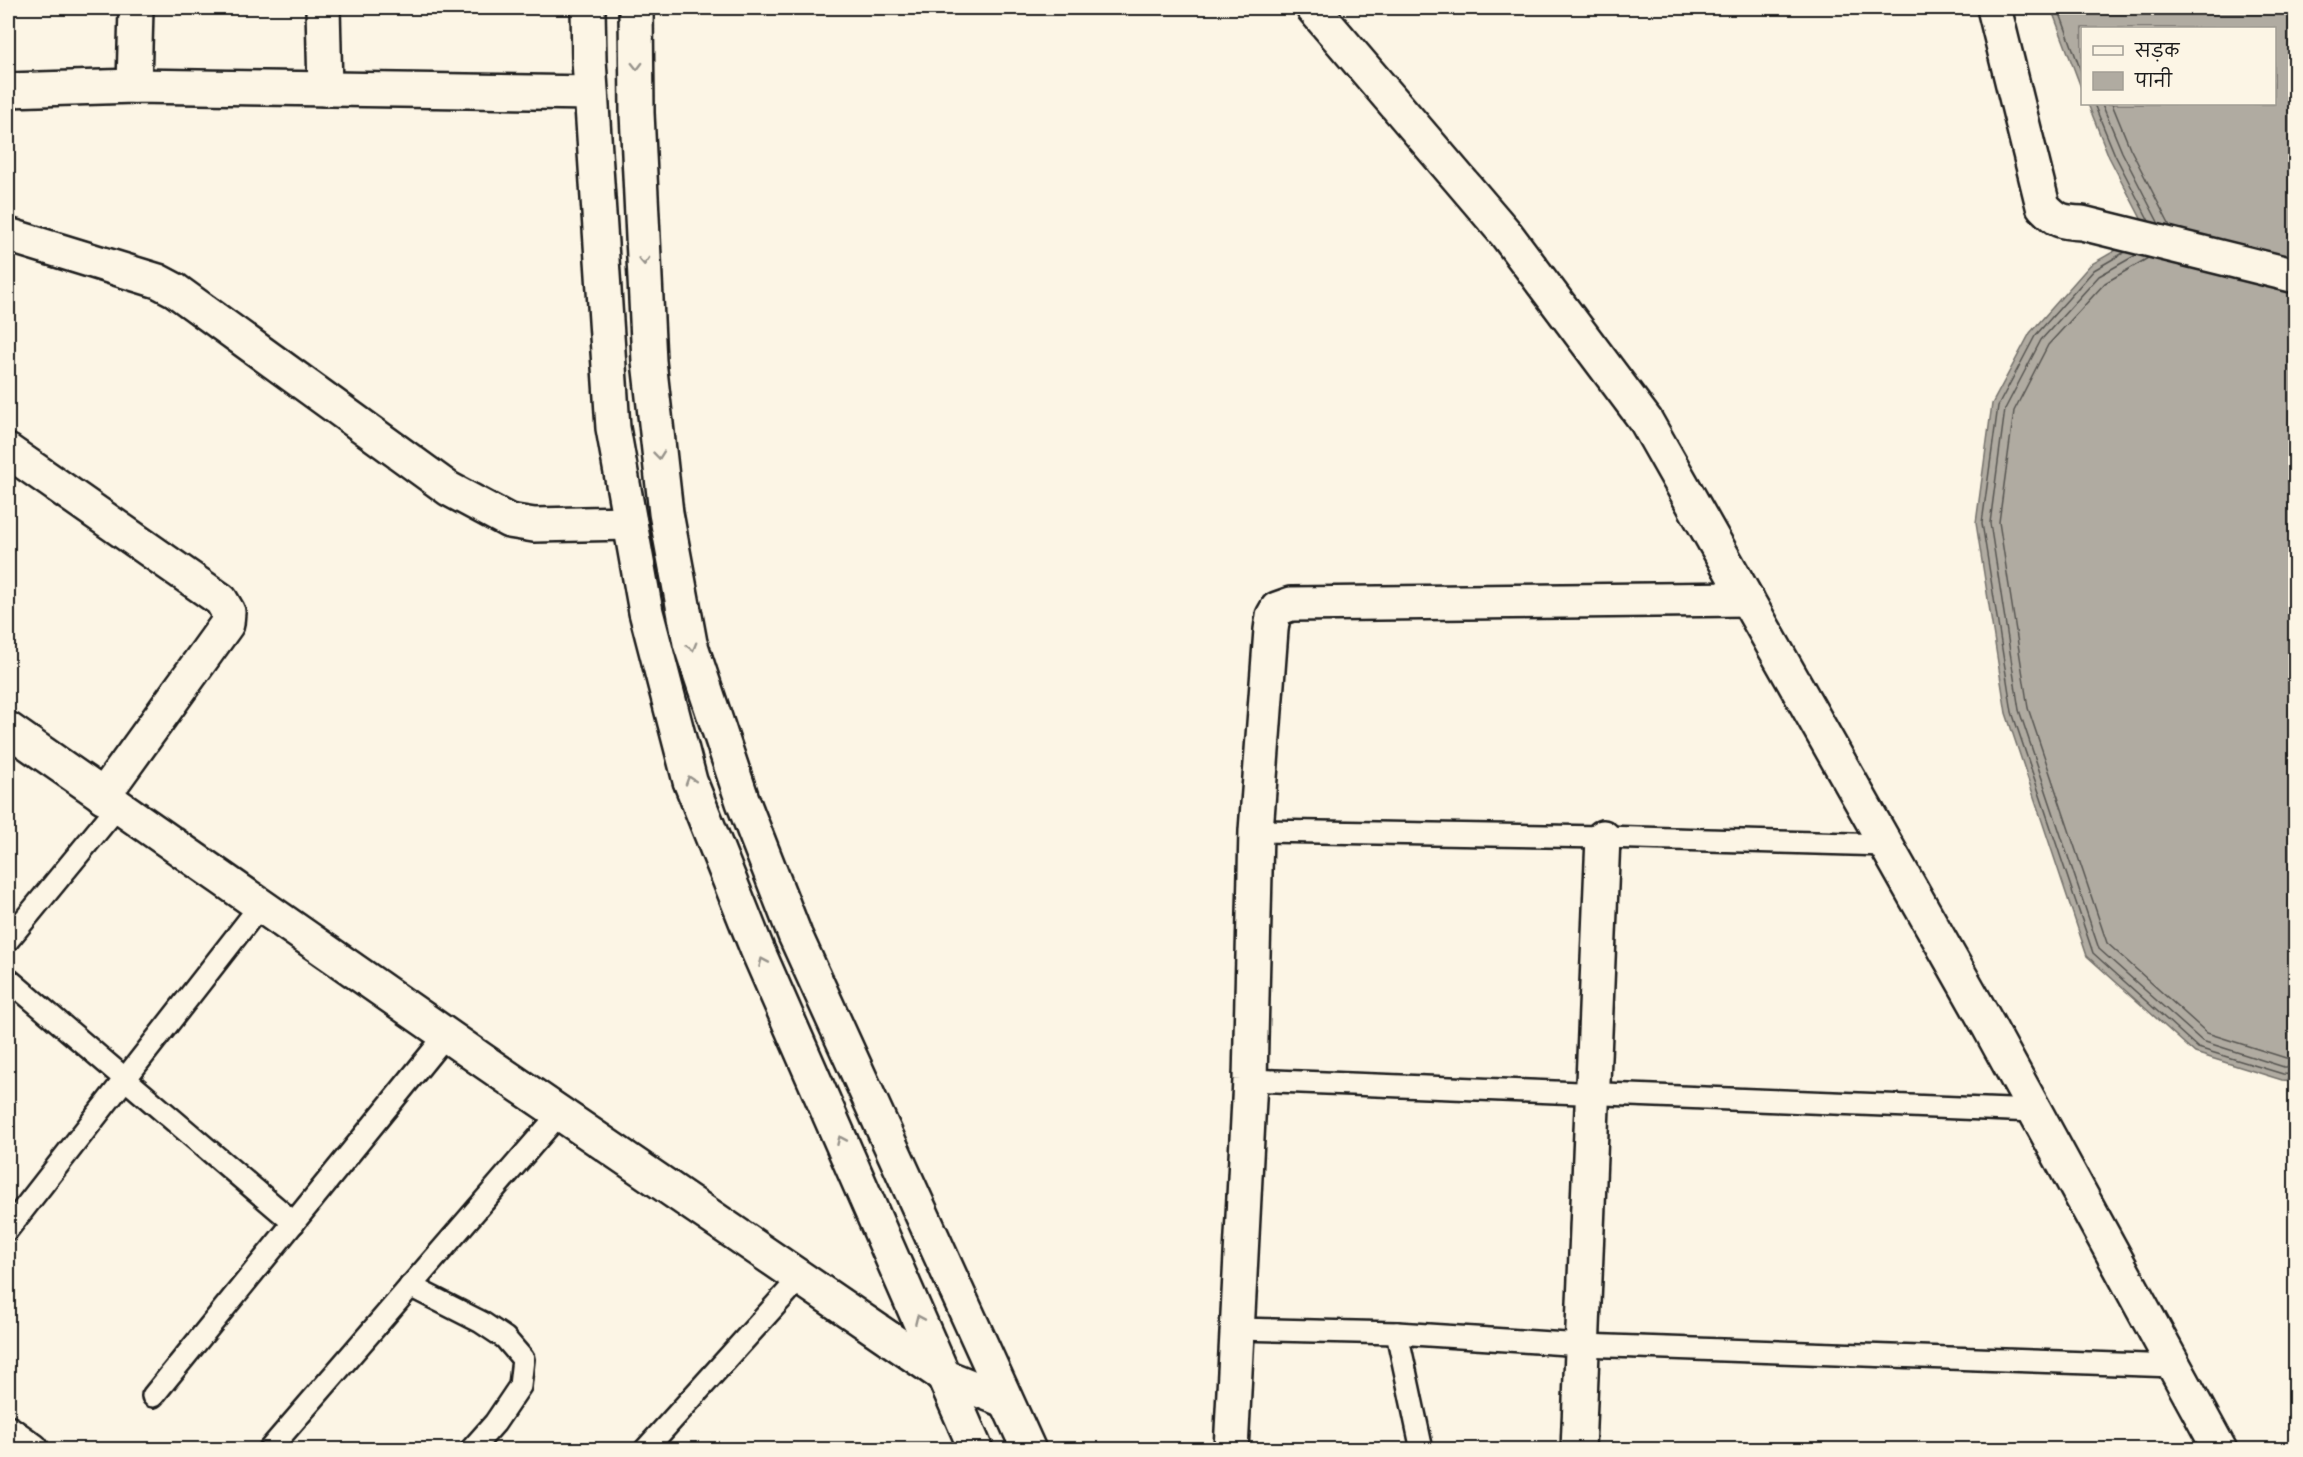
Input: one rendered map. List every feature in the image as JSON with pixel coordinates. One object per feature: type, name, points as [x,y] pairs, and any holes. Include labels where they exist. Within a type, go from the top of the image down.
[{"type":"street","points":[[134,86],[136,8]]},
{"type":"street","points":[[323,8],[325,88]]},
{"type":"street","points":[[588,8],[591,93],[613,428],[646,612],[690,781],[757,949],[976,1449]]},
{"type":"street","points":[[636,8],[637,113],[649,361],[666,513],[690,643],[743,802],[795,935],[1029,1449]]},
{"type":"street","points":[[1313,8],[1506,234],[1647,421],[2035,1112],[2220,1449]]},
{"type":"street","points":[[1994,8],[2043,206],[2051,214],[2060,221],[2082,223],[2295,276]]},
{"type":"street","points":[[8,90],[134,86],[591,93]]},
{"type":"street","points":[[8,235],[158,280],[450,489],[509,521],[534,525],[630,523]]},
{"type":"street","points":[[8,452],[221,600],[228,612],[226,624],[111,801]]},
{"type":"street","points":[[1231,1449],[1250,1080],[1256,831],[1273,616],[1282,606],[1343,603],[1438,604],[1747,599]]},
{"type":"street","points":[[8,729],[446,1035],[944,1376],[1006,1401]]},
{"type":"street","points":[[1578,1449],[1603,837]]},
{"type":"street","points":[[8,1433],[32,1449]]},
{"type":"lane","points":[[8,940],[111,801]]},
{"type":"lane","points":[[1256,831],[1886,845]]},
{"type":"lane","points":[[8,1229],[260,906]]},
{"type":"lane","points":[[8,979],[294,1223]]},
{"type":"lane","points":[[153,1396],[446,1035]]},
{"type":"lane","points":[[1250,1080],[2035,1112]]},
{"type":"lane","points":[[269,1449],[560,1113]]},
{"type":"lane","points":[[645,1449],[800,1278]]},
{"type":"lane","points":[[410,1286],[481,1322],[505,1338],[523,1359],[520,1386],[495,1423],[471,1449]]},
{"type":"lane","points":[[1237,1329],[1397,1333],[1582,1345],[2174,1366]]},
{"type":"lane","points":[[1397,1333],[1422,1449]]},
{"type":"water","points":[[2051,8],[2295,8],[2295,1081],[2282,1080],[2195,1053],[2087,956],[2006,713],[1976,523],[1992,404],[2030,333],[2090,265],[2148,232],[2109,157],[2088,105],[2276,105],[2276,27],[2081,27],[2081,87]]}]
